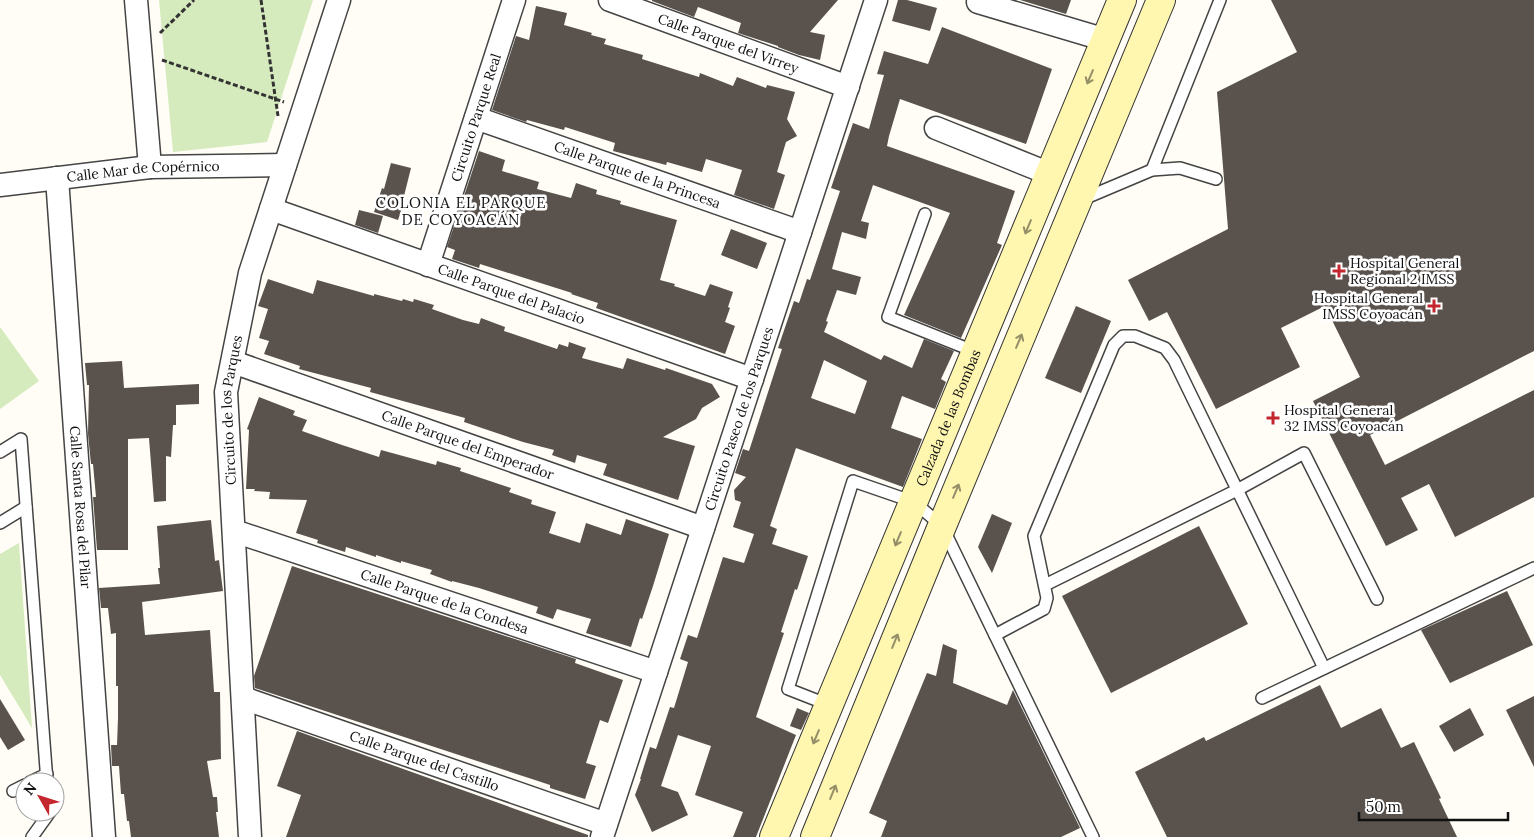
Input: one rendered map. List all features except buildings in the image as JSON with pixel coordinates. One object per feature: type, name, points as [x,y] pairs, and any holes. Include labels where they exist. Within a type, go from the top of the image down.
[{"type":"main road","name":"Calzada de las Bombas","points":[[774,837],[1122,0]]},
{"type":"main road","points":[[815,837],[1161,0]]},
{"type":"street","points":[[136,0],[150,168]]},
{"type":"street","name":"Circuito de los Parques","points":[[250,837],[226,392],[250,273],[338,0]]},
{"type":"street","name":"Circuito Parque Real","points":[[428,265],[514,0]]},
{"type":"street","name":"Calle Parque del Virrey","points":[[610,0],[848,87]]},
{"type":"street","name":"Circuito Paseo de los Parques","points":[[604,830],[876,0]]},
{"type":"street","points":[[978,2],[1106,40]]},
{"type":"street","name":"Calle Parque de la Princesa","points":[[476,118],[800,232]]},
{"type":"street","points":[[936,128],[1050,174]]},
{"type":"street","name":"Calle Mar de Copérnico","points":[[0,185],[150,168],[285,165]]},
{"type":"street","name":"Calle Santa Rosa del Pilar","points":[[57,178],[104,837]]},
{"type":"street","name":"Calle Parque del Palacio","points":[[271,209],[752,379]]},
{"type":"street","name":"Calle Parque del Emperador","points":[[232,362],[703,528]]},
{"type":"street","name":"Calle Parque de la Condesa","points":[[234,531],[656,672]]},
{"type":"street","name":"Calle Parque del Castillo","points":[[243,698],[604,830]]},
{"type":"lane","points":[[1152,170],[1220,0]]},
{"type":"lane","points":[[1077,202],[1152,170],[1180,168],[1216,179]]},
{"type":"lane","points":[[925,214],[888,317],[976,352]]},
{"type":"lane","points":[[995,635],[1044,609],[1047,598],[1034,536],[1114,345],[1123,336],[1135,336],[1165,348],[1174,360],[1324,668]]},
{"type":"lane","points":[[0,452],[21,439],[47,772]]},
{"type":"lane","points":[[1045,585],[1237,490],[1304,453],[1377,599]]},
{"type":"lane","points":[[829,705],[788,689],[853,482],[914,502],[942,526],[1093,837]]},
{"type":"lane","points":[[0,523],[26,507]]},
{"type":"lane","points":[[1262,698],[1534,568]]},
{"type":"lane","points":[[32,837],[43,822]]},
{"type":"path","points":[[194,0],[140,53],[304,108]]},
{"type":"path","points":[[261,0],[278,118]]},
{"type":"green space","points":[[159,0],[313,0],[267,142],[173,152]]},
{"type":"green space","points":[[0,327],[39,381],[0,409]]},
{"type":"green space","points":[[19,543],[32,728],[0,675],[0,554]]},
{"type":"place","name":"Hospital General Regional 2 IMSS","points":[[1339,271]]},
{"type":"place","name":"Hospital General IMSS Coyoacán","points":[[1434,306]]},
{"type":"place","name":"Hospital General 32 IMSS Coyoacán","points":[[1273,418]]},
{"type":"district","name":"COLONIA EL PARQUE DE COYOACÁN","points":[[461,210]]}]
